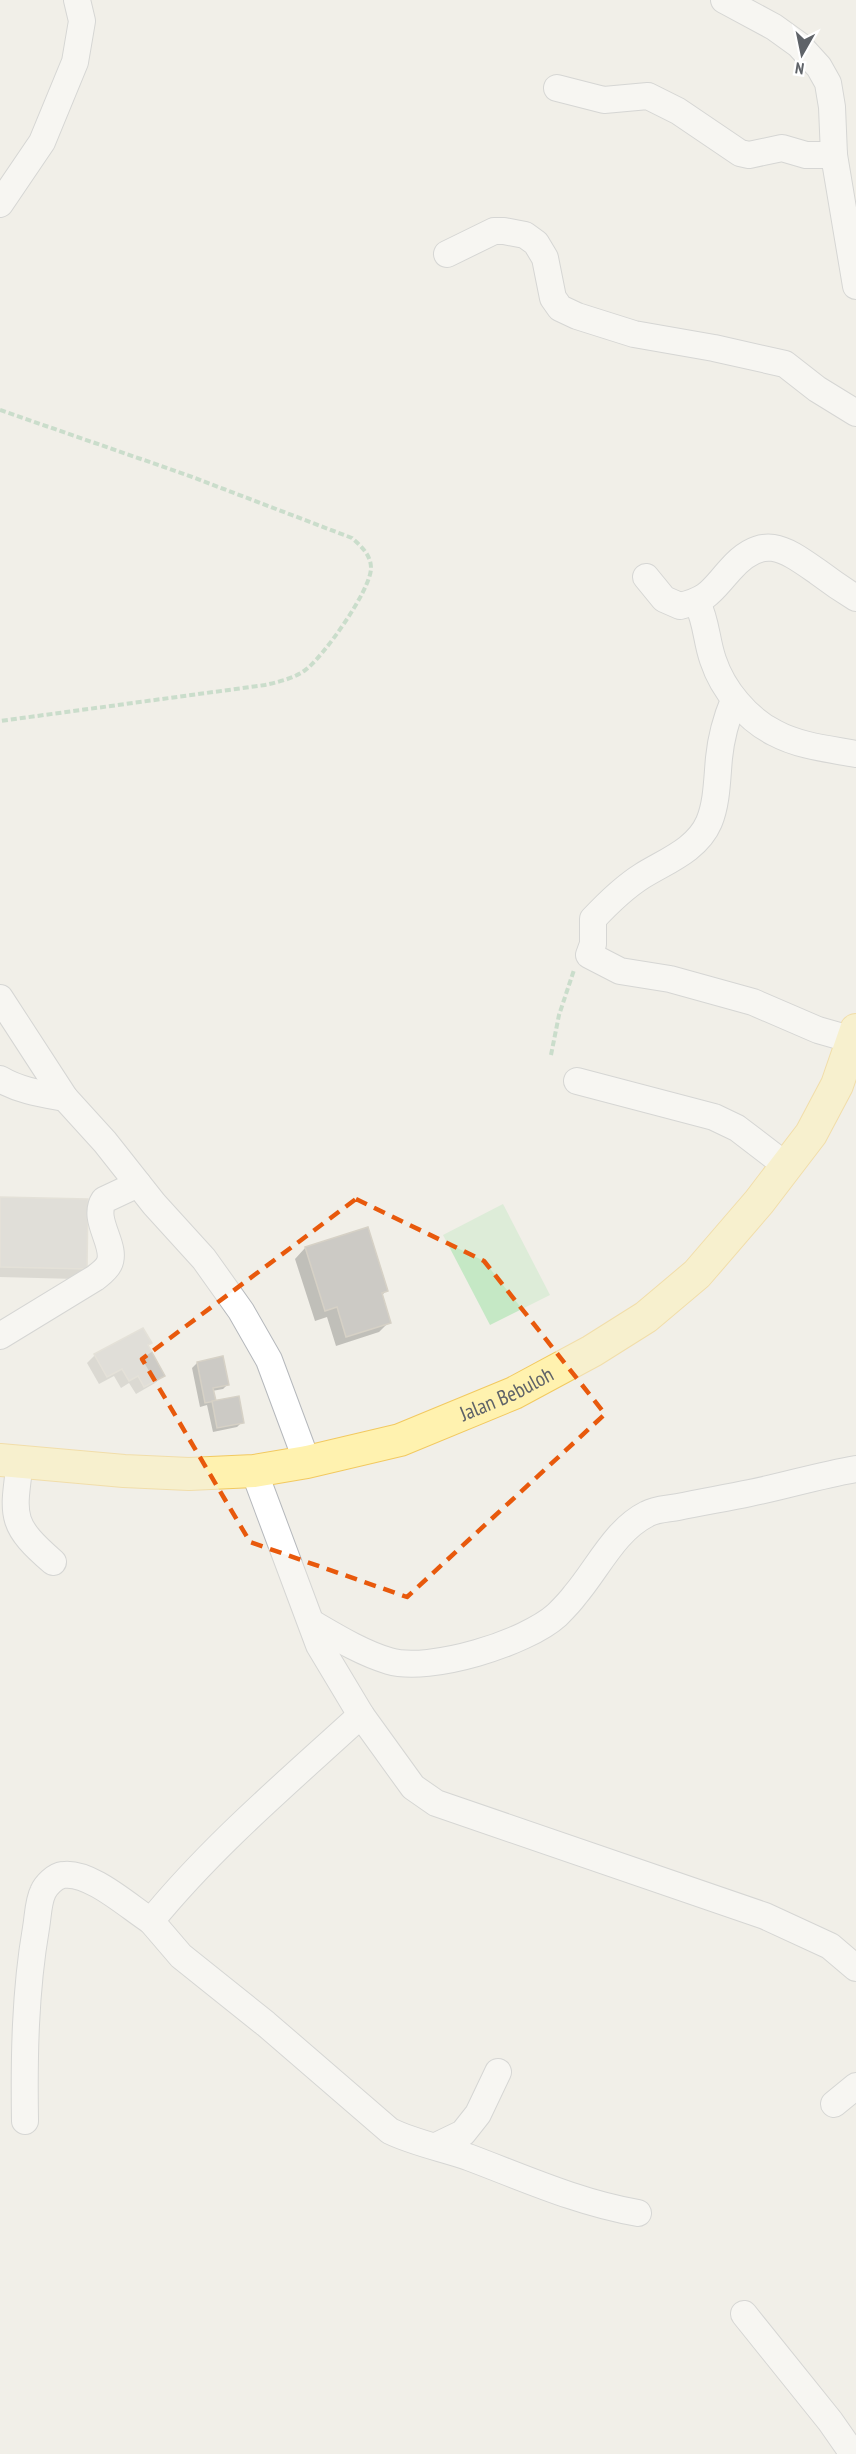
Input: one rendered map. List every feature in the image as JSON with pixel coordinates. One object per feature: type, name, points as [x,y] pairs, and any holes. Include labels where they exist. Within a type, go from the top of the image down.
[{"type":"main road","name":"Jalan Bebuloh","points":[[10,1461],[168,1473],[254,1471],[307,1462],[400,1440],[514,1393],[592,1351],[646,1317],[697,1274],[788,1167],[811,1134],[837,1084],[854,1035]]},
{"type":"street","points":[[0,204],[42,142],[75,62],[81,21],[77,0]]},
{"type":"street","points":[[724,0],[774,27],[799,45],[819,68],[828,83],[832,107],[834,155],[856,286]]},
{"type":"street","points":[[557,88],[604,100],[648,96],[678,111],[740,153],[749,155],[782,148],[806,155],[834,155]]},
{"type":"street","points":[[447,254],[494,231],[525,235],[536,243],[545,258],[553,298],[560,308],[577,316],[634,334],[714,348],[785,364],[817,389],[856,413]]},
{"type":"street","points":[[646,577],[664,598],[680,606],[704,599],[732,567],[747,554],[762,548],[772,548],[791,553],[856,598]]},
{"type":"street","points":[[697,602],[705,620],[713,660],[734,700],[774,733],[802,743],[856,754]]},
{"type":"street","points":[[734,700],[726,719],[710,820],[705,829],[680,854],[640,877],[602,910],[594,919],[590,955],[620,971],[670,979],[753,1002],[818,1030],[854,1035]]},
{"type":"street","points":[[0,998],[65,1098],[204,1259],[241,1311],[269,1360],[307,1462]]},
{"type":"street","points":[[0,1079],[37,1093],[65,1098]]},
{"type":"street","points":[[577,1081],[714,1118],[736,1128],[788,1167]]},
{"type":"street","points":[[0,1336],[96,1278],[106,1268],[110,1262],[111,1250],[102,1222],[101,1204],[104,1200],[138,1184]]},
{"type":"street","points":[[10,1461],[14,1509],[18,1524],[34,1546],[52,1562]]},
{"type":"street","points":[[312,1623],[367,1653],[391,1661],[411,1664],[441,1662],[470,1654],[529,1633],[556,1616],[621,1534],[634,1521],[650,1512],[750,1493],[829,1473],[856,1469]]},
{"type":"street","points":[[254,1471],[319,1645],[361,1715],[413,1787],[436,1803],[765,1916],[830,1946],[856,1968]]},
{"type":"street","points":[[151,1921],[177,1890],[239,1827],[361,1715]]},
{"type":"street","points":[[25,2121],[24,2070],[29,1967],[43,1892],[51,1881],[59,1876],[76,1876],[97,1884],[151,1921],[182,1956],[266,2024],[390,2131],[409,2140],[436,2146],[568,2195],[609,2208],[638,2213]]},
{"type":"street","points":[[830,1946],[856,1944]]},
{"type":"street","points":[[436,2146],[463,2133],[478,2114],[498,2072]]},
{"type":"street","points":[[834,2104],[856,2086]]},
{"type":"street","points":[[744,2314],[830,2421],[853,2454]]},
{"type":"path","points":[[0,410],[187,475],[352,538],[365,551],[371,569],[364,592],[319,659],[291,678],[265,685],[0,722]]},
{"type":"path","points":[[550,1055],[559,1015],[573,972],[582,960],[590,955]]},
{"type":"highlighted area","points":[[356,1199],[484,1261],[605,1414],[407,1597],[250,1542],[142,1359]]},
{"type":"green space","points":[[503,1204],[550,1295],[490,1325],[443,1235]]},
{"type":"building","points":[[0,1197],[88,1199],[87,1269],[0,1267]]},
{"type":"building","points":[[368,1227],[388,1291],[382,1293],[391,1323],[346,1337],[337,1307],[325,1311],[305,1247]]},
{"type":"building","points":[[143,1328],[152,1343],[148,1345],[165,1376],[144,1387],[138,1376],[129,1381],[122,1369],[107,1377],[94,1354]]},
{"type":"building","points":[[223,1356],[229,1385],[213,1388],[216,1401],[205,1403],[197,1362]]},
{"type":"building","points":[[239,1396],[244,1423],[217,1428],[212,1401]]}]
